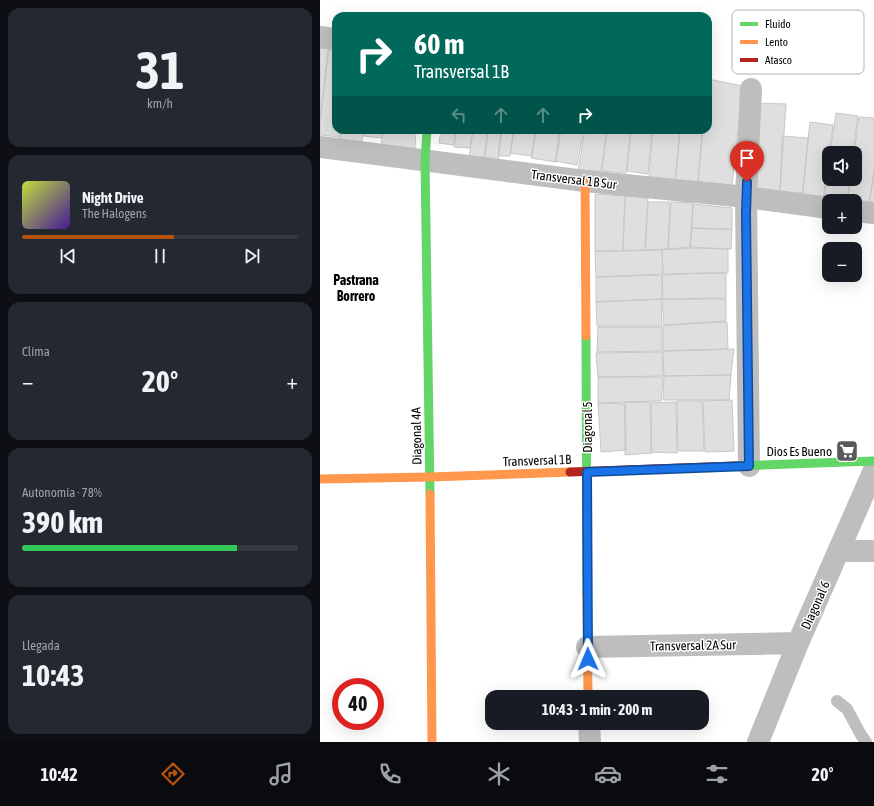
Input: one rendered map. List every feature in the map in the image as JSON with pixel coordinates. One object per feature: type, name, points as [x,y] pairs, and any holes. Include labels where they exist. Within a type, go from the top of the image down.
[{"type":"street","points":[[320,36],[332,38]]},
{"type":"street","points":[[749,466],[746,197],[751,89]]},
{"type":"street","name":"Diagonal 4A","points":[[427,134],[424,161],[430,477],[432,742]]},
{"type":"street","name":"Transversal 1B Sur","points":[[320,146],[424,161],[585,181],[746,197],[822,207]]},
{"type":"street","name":"Diagonal 5","points":[[585,181],[588,690]]},
{"type":"street","points":[[862,212],[874,213]]},
{"type":"street","name":"Transversal 1B","points":[[320,479],[430,477],[874,462]]},
{"type":"street","name":"Diagonal 6","points":[[758,742],[798,643],[874,470]]},
{"type":"street","points":[[839,551],[874,551]]},
{"type":"street","name":"Transversal 2A Sur","points":[[587,647],[798,643]]},
{"type":"street","points":[[589,730],[590,742]]},
{"type":"lane","points":[[836,700],[847,709],[866,742]]},
{"type":"building","points":[[320,48],[329,49],[320,122]]},
{"type":"building","points":[[328,50],[332,50],[332,134],[340,134],[340,137],[320,135],[320,122]]},
{"type":"building","points":[[712,80],[743,86],[732,185],[698,182],[703,134],[712,134]]},
{"type":"building","points":[[757,103],[786,104],[780,192],[754,189]]},
{"type":"building","points":[[836,113],[858,116],[854,146],[831,146]]},
{"type":"building","points":[[859,117],[874,118],[874,171],[869,204],[862,202],[862,194],[848,194],[849,186],[862,186],[862,146],[855,146]]},
{"type":"building","points":[[810,122],[833,125],[830,146],[822,146],[822,186],[825,186],[822,200],[802,196]]},
{"type":"building","points":[[341,134],[363,134],[362,142],[340,141]]},
{"type":"building","points":[[363,134],[382,134],[382,138],[363,136]]},
{"type":"building","points":[[383,134],[416,134],[415,148],[381,147]]},
{"type":"building","points":[[440,134],[455,134],[454,145],[439,143]]},
{"type":"building","points":[[456,134],[472,134],[470,148],[454,147]]},
{"type":"building","points":[[472,134],[487,134],[484,159],[469,158]]},
{"type":"building","points":[[488,134],[501,134],[498,161],[485,158]]},
{"type":"building","points":[[501,134],[513,134],[510,156],[498,156]]},
{"type":"building","points":[[513,134],[535,134],[532,156],[510,153]]},
{"type":"building","points":[[535,134],[560,134],[556,162],[531,158]]},
{"type":"building","points":[[559,134],[583,134],[577,165],[555,161]]},
{"type":"building","points":[[584,134],[606,134],[601,171],[578,171]]},
{"type":"building","points":[[607,134],[631,134],[626,173],[602,171]]},
{"type":"building","points":[[631,134],[652,134],[648,174],[627,171]]},
{"type":"building","points":[[653,134],[680,134],[675,181],[649,178]]},
{"type":"building","points":[[680,134],[702,134],[698,182],[675,183]]},
{"type":"building","points":[[782,136],[808,138],[803,193],[780,192]]},
{"type":"building","points":[[874,172],[874,206],[869,205]]},
{"type":"building","points":[[826,186],[849,186],[848,194],[825,194]]},
{"type":"building","points":[[595,194],[625,196],[623,251],[595,251]]},
{"type":"building","points":[[625,196],[648,198],[645,250],[623,251]]},
{"type":"building","points":[[648,202],[670,202],[668,249],[645,250]]},
{"type":"building","points":[[671,202],[693,203],[690,247],[668,249]]},
{"type":"building","points":[[693,204],[732,208],[732,229],[692,228]]},
{"type":"building","points":[[692,228],[732,230],[731,249],[690,247]]},
{"type":"building","points":[[689,248],[728,249],[728,273],[663,274],[662,250]]},
{"type":"building","points":[[662,250],[663,274],[596,277],[595,251]]},
{"type":"building","points":[[726,273],[726,298],[663,299],[662,275]]},
{"type":"building","points":[[662,275],[662,299],[596,302],[596,277]]},
{"type":"building","points":[[661,299],[662,326],[597,326],[596,302]]},
{"type":"building","points":[[662,299],[726,299],[726,321],[664,325]]},
{"type":"building","points":[[727,322],[728,349],[663,351],[663,326]]},
{"type":"building","points":[[598,327],[662,327],[662,351],[597,352]]},
{"type":"building","points":[[734,349],[731,375],[664,376],[663,351]]},
{"type":"building","points":[[662,352],[663,376],[598,377],[596,353]]},
{"type":"building","points":[[731,375],[729,400],[663,400],[664,376]]},
{"type":"building","points":[[598,377],[663,377],[661,401],[598,403]]},
{"type":"building","points":[[732,400],[734,451],[705,452],[703,401]]},
{"type":"building","points":[[677,401],[702,401],[704,451],[678,451]]},
{"type":"building","points":[[625,402],[650,402],[652,453],[625,455]]},
{"type":"building","points":[[676,402],[677,453],[651,452],[651,403]]},
{"type":"building","points":[[598,403],[625,404],[626,450],[601,452]]},
{"type":"traffic: fast","points":[[427,134],[425,161],[430,494]]},
{"type":"traffic: fast","points":[[586,336],[587,594]]},
{"type":"traffic: fast","points":[[736,466],[874,461]]},
{"type":"traffic: slow","points":[[585,181],[586,336]]},
{"type":"traffic: slow","points":[[320,479],[570,472]]},
{"type":"traffic: slow","points":[[430,494],[432,742]]},
{"type":"traffic: slow","points":[[587,594],[588,690]]},
{"type":"traffic: jam","points":[[570,472],[736,466]]},
{"type":"place","name":"Dios Es Bueno","points":[[847,451]]},
{"type":"district","name":"Pastrana Borrero","points":[[356,288]]},
{"type":"route","points":[[588,659],[587,472],[749,466],[746,213],[747,182]]}]
